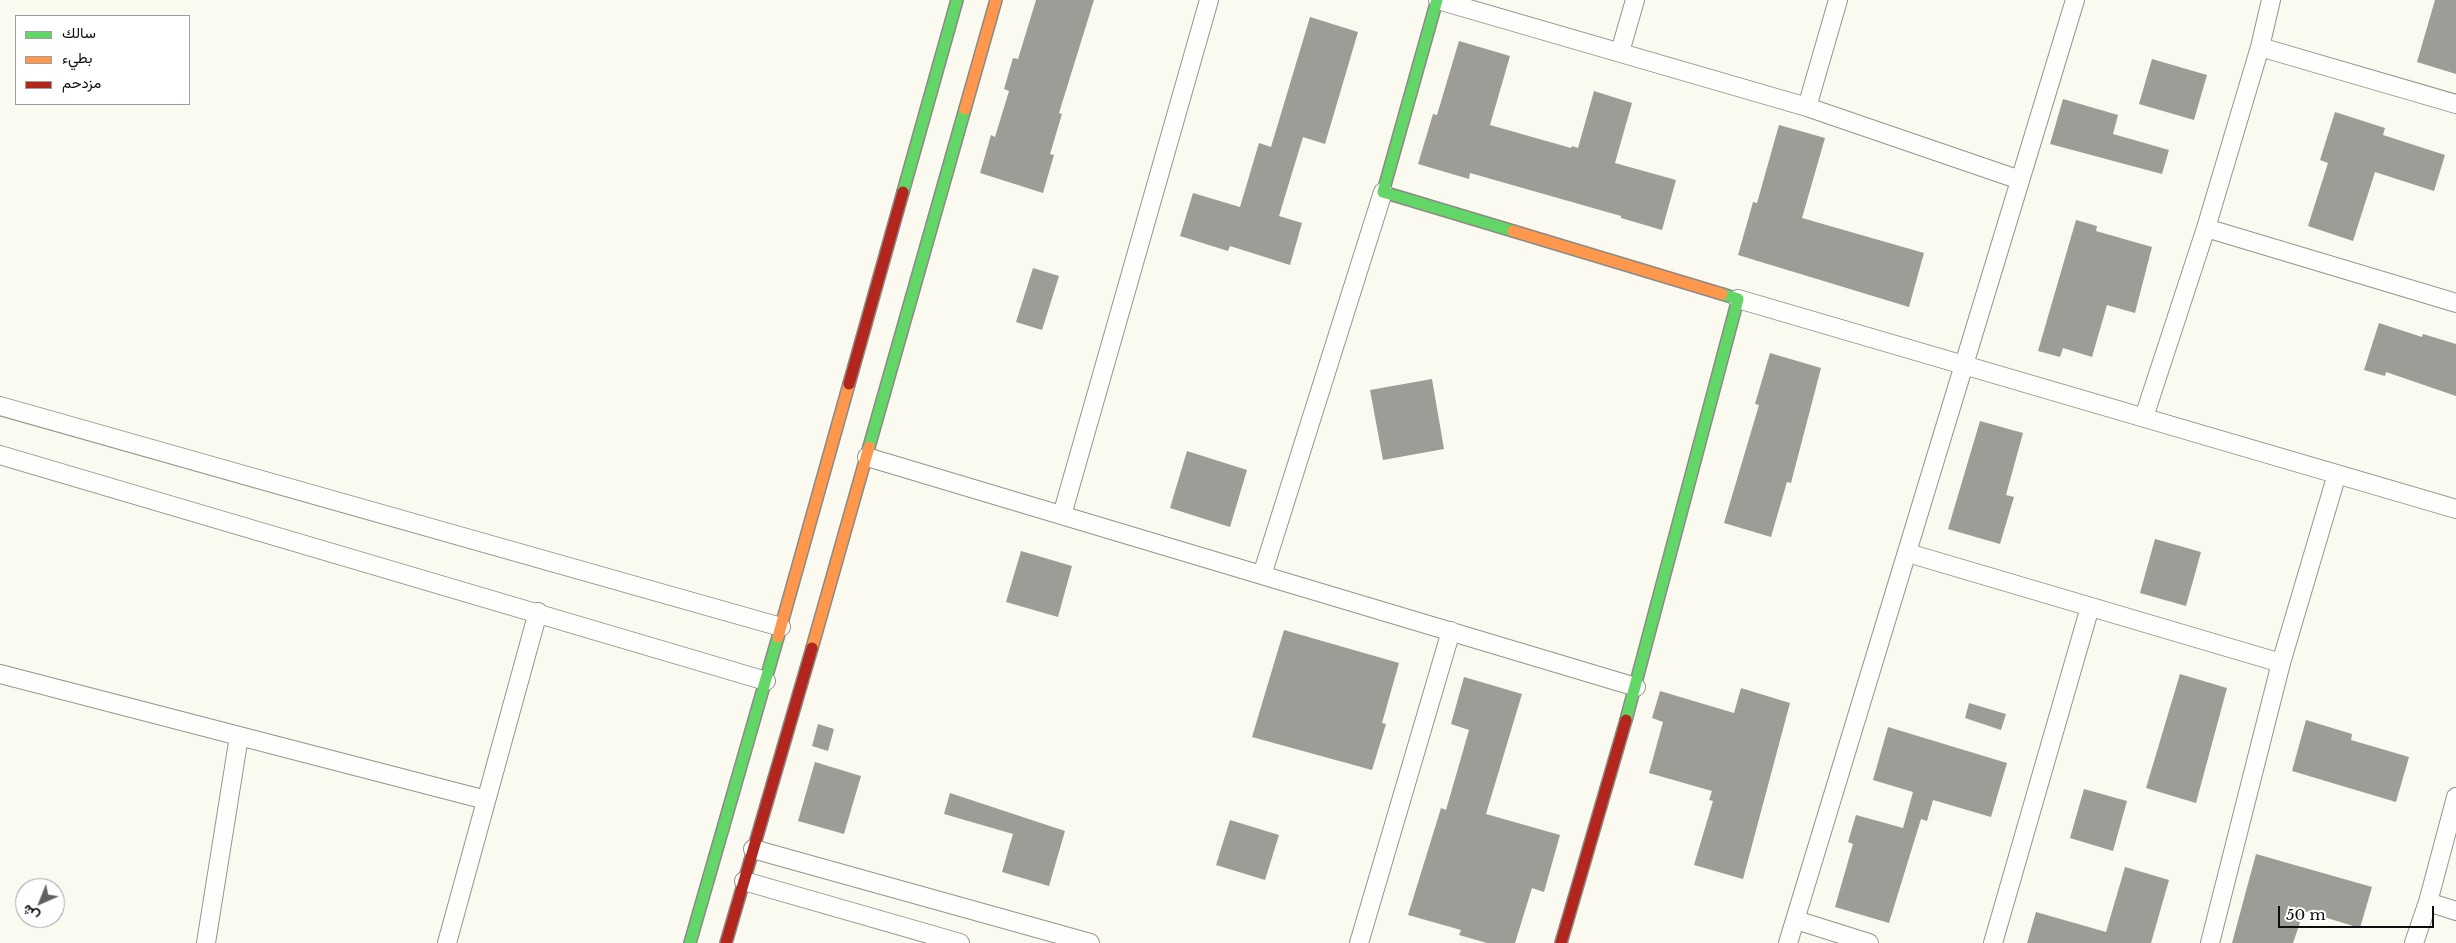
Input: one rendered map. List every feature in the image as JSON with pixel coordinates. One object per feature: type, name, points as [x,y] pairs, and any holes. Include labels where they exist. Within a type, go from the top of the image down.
[{"type":"street","points":[[690,943],[766,681],[957,0]]},
{"type":"street","points":[[726,943],[867,457],[996,0]]},
{"type":"street","points":[[1062,515],[1209,0]]},
{"type":"street","points":[[1262,575],[1383,192],[1437,0],[1807,107],[2020,180]]},
{"type":"street","points":[[1620,52],[1635,0]]},
{"type":"street","points":[[1807,107],[1838,0]]},
{"type":"street","points":[[1788,943],[2075,0]]},
{"type":"street","points":[[2144,417],[2206,228],[2260,46],[2271,0]]},
{"type":"street","points":[[2260,46],[2456,104]]},
{"type":"street","points":[[1383,192],[1738,299],[2456,509]]},
{"type":"street","points":[[2206,228],[2456,303]]},
{"type":"street","points":[[1561,943],[1636,687],[1738,299]]},
{"type":"street","points":[[0,406],[781,627]]},
{"type":"street","points":[[0,455],[538,612],[766,681]]},
{"type":"street","points":[[867,457],[1636,687]]},
{"type":"street","points":[[2210,943],[2281,664],[2337,474]]},
{"type":"street","points":[[1908,552],[2281,664]]},
{"type":"street","points":[[1993,943],[2090,607]]},
{"type":"street","points":[[447,943],[538,612]]},
{"type":"street","points":[[1359,943],[1451,631]]},
{"type":"street","points":[[0,674],[486,800]]},
{"type":"street","points":[[206,943],[239,736]]},
{"type":"street","points":[[2414,943],[2428,902],[2456,797]]},
{"type":"street","points":[[753,849],[1090,943]]},
{"type":"street","points":[[744,881],[931,939],[960,943]]},
{"type":"street","points":[[2428,902],[2456,911]]},
{"type":"street","points":[[1796,920],[1869,943]]},
{"type":"building","points":[[1036,0],[1094,0],[1059,113],[1062,114],[1050,154],[1054,155],[1043,193],[980,173],[991,135],[995,137],[1009,91],[1004,89],[1013,58],[1018,59]]},
{"type":"building","points":[[2435,0],[2456,0],[2456,74],[2417,62]]},
{"type":"building","points":[[1310,17],[1358,32],[1325,144],[1303,137],[1279,216],[1302,223],[1290,265],[1230,246],[1228,251],[1180,236],[1193,193],[1240,207],[1259,143],[1271,147]]},
{"type":"building","points":[[1459,41],[1510,56],[1490,125],[1571,148],[1572,146],[1578,148],[1594,91],[1632,103],[1615,163],[1676,180],[1662,230],[1621,218],[1621,216],[1470,173],[1469,179],[1418,164],[1433,114],[1437,115]]},
{"type":"building","points":[[2152,59],[2207,75],[2194,120],[2139,104]]},
{"type":"building","points":[[2063,99],[2118,115],[2113,134],[2169,150],[2162,174],[2050,144]]},
{"type":"building","points":[[2335,112],[2385,128],[2383,135],[2445,155],[2434,191],[2375,172],[2353,241],[2308,226],[2328,163],[2320,160]]},
{"type":"building","points":[[1779,125],[1825,138],[1802,218],[1924,253],[1909,307],[1738,255],[1753,202],[1757,203]]},
{"type":"building","points":[[2076,220],[2097,226],[2096,231],[2152,247],[2135,313],[2107,305],[2092,357],[2063,348],[2060,357],[2038,351]]},
{"type":"building","points":[[1033,268],[1059,276],[1042,330],[1016,322]]},
{"type":"building","points":[[2379,323],[2422,337],[2423,334],[2456,344],[2456,396],[2386,372],[2385,376],[2364,370]]},
{"type":"building","points":[[1770,353],[1821,368],[1791,483],[1787,482],[1771,537],[1724,523],[1759,405],[1755,404]]},
{"type":"building","points":[[1432,379],[1444,449],[1383,460],[1370,390]]},
{"type":"building","points":[[1980,421],[2023,433],[2006,495],[2014,497],[2000,544],[1948,529]]},
{"type":"building","points":[[1187,451],[1247,470],[1230,527],[1170,508]]},
{"type":"building","points":[[2155,539],[2201,552],[2186,606],[2140,593]]},
{"type":"building","points":[[1021,551],[1072,566],[1058,617],[1006,602]]},
{"type":"building","points":[[1284,630],[1399,663],[1382,723],[1386,724],[1372,770],[1252,737]]},
{"type":"building","points":[[2180,674],[2227,688],[2196,803],[2146,788]]},
{"type":"building","points":[[1464,677],[1522,694],[1486,814],[1560,835],[1544,892],[1532,888],[1515,943],[1487,943],[1459,935],[1461,930],[1408,915],[1441,808],[1446,810],[1469,730],[1451,724]]},
{"type":"building","points":[[1741,688],[1790,703],[1743,879],[1694,865],[1713,801],[1709,800],[1712,791],[1649,773],[1663,722],[1652,718],[1660,691],[1734,713]]},
{"type":"building","points":[[1969,703],[2006,714],[2001,730],[1965,718]]},
{"type":"building","points":[[2306,720],[2352,734],[2351,740],[2409,757],[2396,802],[2292,771]]},
{"type":"building","points":[[818,724],[834,729],[828,751],[812,746]]},
{"type":"building","points":[[1888,727],[2007,763],[1991,817],[1933,800],[1927,821],[1921,819],[1889,923],[1835,907],[1853,844],[1848,842],[1856,815],[1903,828],[1913,792],[1873,780]]},
{"type":"building","points":[[815,762],[861,776],[844,834],[798,821]]},
{"type":"building","points":[[2084,789],[2127,801],[2113,851],[2070,838]]},
{"type":"building","points":[[950,793],[1065,831],[1049,886],[1002,872],[1013,834],[944,814]]},
{"type":"building","points":[[1230,820],[1279,835],[1265,880],[1216,865]]},
{"type":"building","points":[[2256,854],[2372,887],[2360,928],[2304,911],[2293,943],[2232,943]]},
{"type":"building","points":[[2125,867],[2169,880],[2151,943],[2027,943],[2036,912],[2106,932]]},
{"type":"traffic: fast","points":[[903,192],[957,0]]},
{"type":"traffic: fast","points":[[1437,0],[1383,192],[1513,231]]},
{"type":"traffic: fast","points":[[869,447],[965,109]]},
{"type":"traffic: fast","points":[[1626,720],[1738,299],[1722,294]]},
{"type":"traffic: fast","points":[[690,943],[778,637]]},
{"type":"traffic: slow","points":[[965,109],[996,0]]},
{"type":"traffic: slow","points":[[1513,231],[1722,294]]},
{"type":"traffic: slow","points":[[778,637],[849,384]]},
{"type":"traffic: slow","points":[[812,648],[869,447]]},
{"type":"traffic: jam","points":[[849,384],[903,192]]},
{"type":"traffic: jam","points":[[726,943],[812,648]]},
{"type":"traffic: jam","points":[[1561,943],[1626,720]]}]
